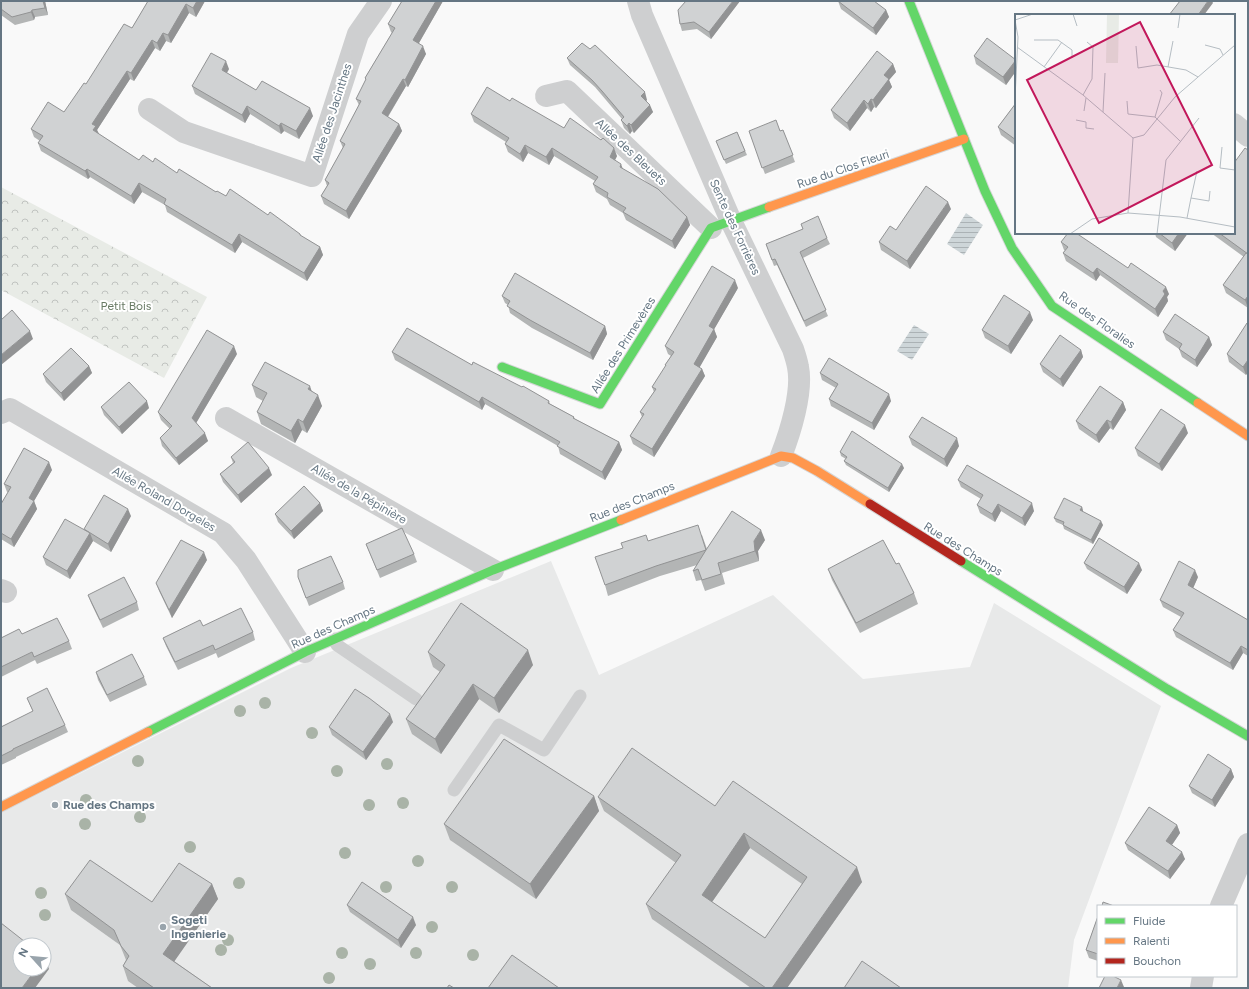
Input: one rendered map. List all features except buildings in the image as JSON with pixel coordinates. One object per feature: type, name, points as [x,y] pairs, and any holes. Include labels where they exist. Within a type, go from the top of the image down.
[{"type":"street","name":"Allée des Jacinthes","points":[[149,109],[184,132],[312,176],[358,34],[381,1]]},
{"type":"street","name":"Sente des Forrières","points":[[638,1],[642,15],[731,221],[793,349],[799,368],[799,391],[786,443],[781,456]]},
{"type":"street","name":"Rue des Floralies","points":[[909,1],[985,191],[1012,248],[1052,306],[1248,436]]},
{"type":"street","name":"Allée des Bleuets","points":[[546,96],[567,91],[711,228]]},
{"type":"street","points":[[1235,125],[1248,136]]},
{"type":"street","name":"Rue du Clos Fleuri","points":[[731,221],[964,139]]},
{"type":"street","points":[[711,228],[731,221]]},
{"type":"street","name":"Allée des Primevères","points":[[502,367],[600,404],[711,228]]},
{"type":"street","name":"Allée Roland Dorgeles","points":[[1,412],[10,409],[223,533],[246,560],[305,652]]},
{"type":"street","name":"Allée de la Pépinière","points":[[226,418],[493,570]]},
{"type":"street","name":"Rue des Champs","points":[[1,807],[305,652],[493,570],[781,456],[793,458],[817,471],[1167,689],[1248,736]]},
{"type":"street","points":[[1221,905],[1248,844]]},
{"type":"street","points":[[1201,988],[1203,977]]},
{"type":"lane","points":[[335,639],[338,645],[416,699]]},
{"type":"lane","points":[[454,790],[499,725],[544,750],[580,696]]},
{"type":"shaded area","points":[[966,213],[983,225],[964,255],[947,244]]},
{"type":"shaded area","points":[[914,325],[929,334],[912,360],[897,351]]},
{"type":"shaded area","points":[[551,561],[599,675],[773,595],[863,679],[970,667],[994,603],[1161,706],[1074,940],[1068,988],[1,988],[1,813],[291,668]]},
{"type":"green space","name":"Petit Bois","points":[[1,187],[207,297],[164,378],[1,290]]},
{"type":"traffic: fast","points":[[909,1],[985,191],[1012,248],[1052,306],[1198,403]]},
{"type":"traffic: fast","points":[[502,367],[600,404],[711,228],[769,207]]},
{"type":"traffic: fast","points":[[148,732],[305,652],[493,570],[621,520]]},
{"type":"traffic: fast","points":[[961,561],[1167,689],[1248,736]]},
{"type":"traffic: slow","points":[[769,207],[964,139]]},
{"type":"traffic: slow","points":[[1198,403],[1248,436]]},
{"type":"traffic: slow","points":[[621,520],[781,456],[793,458],[870,504]]},
{"type":"traffic: slow","points":[[1,807],[148,732]]},
{"type":"traffic: jam","points":[[870,504],[961,561]]},
{"type":"place","name":"Rue des Champs","points":[[55,805]]},
{"type":"place","name":"Sogeti Ingenierie","points":[[163,927]]}]
